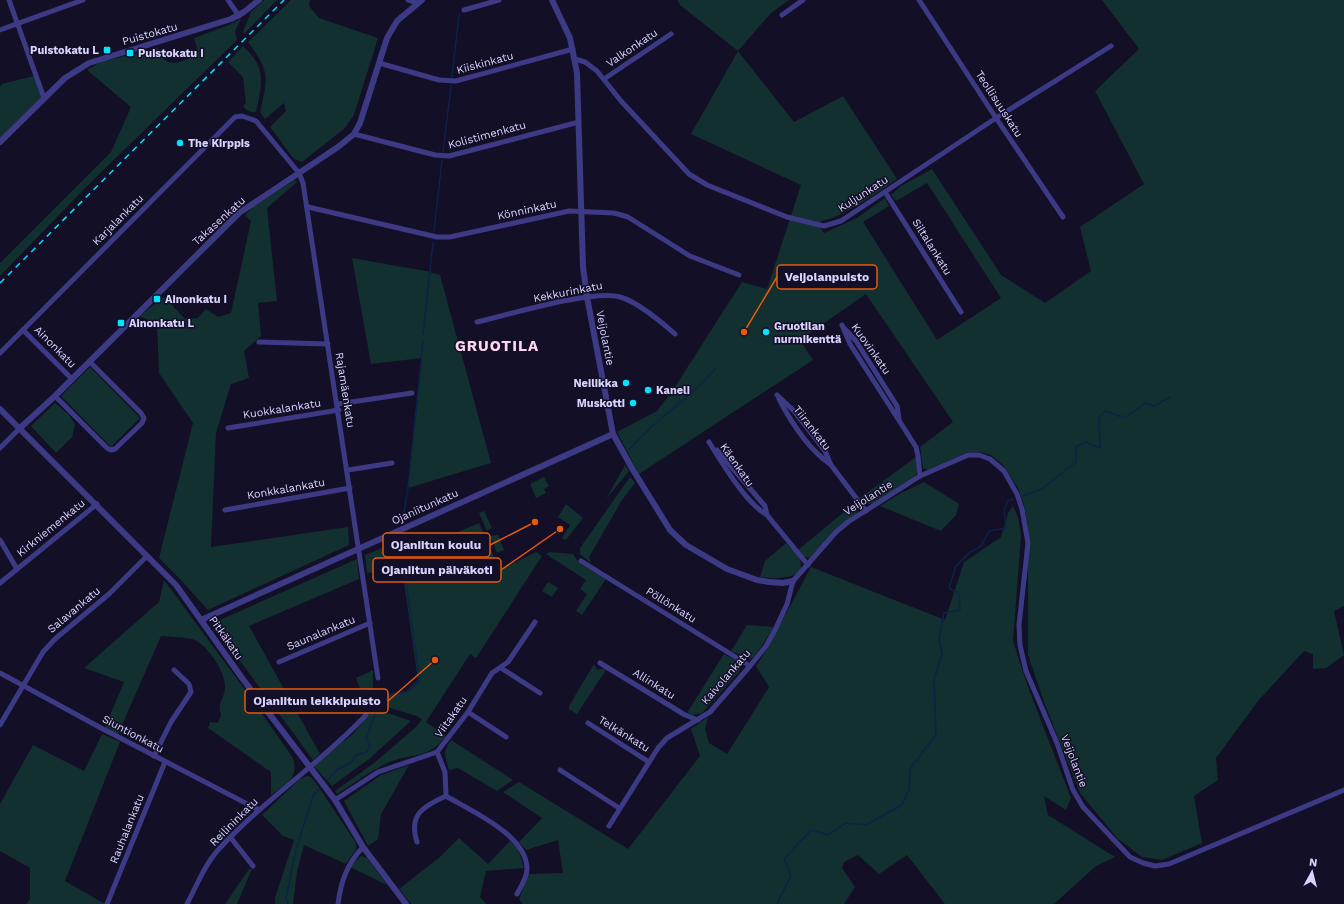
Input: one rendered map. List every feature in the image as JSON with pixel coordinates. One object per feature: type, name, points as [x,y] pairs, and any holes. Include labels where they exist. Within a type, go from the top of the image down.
[{"type":"street","points":[[9,0],[44,98]]},
{"type":"street","points":[[0,30],[83,0]]},
{"type":"street","points":[[228,0],[238,16]]},
{"type":"street","name":"Puistokatu","points":[[0,142],[65,78],[89,63],[222,22],[238,16],[259,0]]},
{"type":"street","points":[[408,0],[420,1]]},
{"type":"street","points":[[464,10],[499,0]]},
{"type":"street","name":"Veijolantie","points":[[552,0],[570,38],[575,59],[579,122],[583,267],[587,297],[613,434],[670,530],[686,545],[727,569],[741,575],[769,582],[783,583],[793,581],[836,532],[866,510],[920,476],[968,455],[979,455],[990,459],[1004,470],[1017,494],[1022,509],[1028,543],[1019,625],[1020,645],[1026,671],[1056,743],[1073,790],[1083,807],[1130,857],[1143,863],[1155,866],[1169,864],[1344,790]]},
{"type":"street","points":[[782,15],[803,0]]},
{"type":"street","name":"Teollisuuskatu","points":[[920,0],[996,118],[1064,217]]},
{"type":"street","name":"Takasenkatu","points":[[0,448],[90,362],[239,213],[338,147],[354,134],[360,124],[387,38],[397,21],[420,1]]},
{"type":"street","name":"Valkonkatu","points":[[604,79],[671,34]]},
{"type":"street","name":"Kuljunkatu","points":[[575,59],[591,65],[621,101],[689,174],[707,185],[787,217],[824,226],[841,221],[996,118],[1111,46]]},
{"type":"street","name":"Kiiskinkatu","points":[[379,63],[439,80],[456,81],[573,49]]},
{"type":"street","name":"Karjalankatu","points":[[0,353],[235,117],[242,116],[256,121]]},
{"type":"street","name":"Rajamäenkatu","points":[[256,121],[299,173],[303,183],[338,404],[378,678]]},
{"type":"street","name":"Kolistimenkatu","points":[[354,134],[435,155],[449,156],[579,122]]},
{"type":"street","name":"Siltalankatu","points":[[886,192],[961,312]]},
{"type":"street","name":"Könninkatu","points":[[308,207],[437,236],[450,237],[569,211],[622,214],[690,256],[739,275]]},
{"type":"street","name":"Kekkurinkatu","points":[[477,322],[587,297],[610,295],[621,297],[663,322],[675,334]]},
{"type":"street","name":"Kuovinkatu","points":[[900,420],[897,406],[856,341],[842,325],[850,344],[890,409],[900,420],[916,447],[920,476]]},
{"type":"street","name":"Ainonkatu","points":[[23,330],[72,379]]},
{"type":"street","points":[[259,342],[328,344]]},
{"type":"street","points":[[55,396],[107,448],[111,450],[115,449],[142,423],[144,418],[141,413],[90,362]]},
{"type":"street","points":[[338,404],[412,393]]},
{"type":"street","name":"Tiirankatu","points":[[831,465],[820,457],[789,417],[777,395],[794,411],[825,451],[831,465],[866,510]]},
{"type":"street","name":"Pitkäkatu","points":[[0,409],[97,504],[176,586],[242,678],[335,800],[363,847],[406,904]]},
{"type":"street","name":"Kuokkalankatu","points":[[228,428],[338,410]]},
{"type":"street","name":"Ojaniitunkatu","points":[[201,620],[613,434]]},
{"type":"street","name":"Käenkatu","points":[[767,515],[765,506],[709,442],[726,468],[758,510],[767,515],[808,564]]},
{"type":"street","points":[[348,470],[392,463]]},
{"type":"street","name":"Konkkalankatu","points":[[225,510],[350,488]]},
{"type":"street","name":"Kirkniemenkatu","points":[[0,583],[97,504]]},
{"type":"street","points":[[0,540],[18,569]]},
{"type":"street","name":"Salavankatu","points":[[0,725],[38,659],[49,645],[109,594],[147,556]]},
{"type":"street","name":"Pöllönkatu","points":[[581,562],[750,666]]},
{"type":"street","name":"Kaivolankatu","points":[[609,826],[649,762],[667,738],[710,712],[766,646],[787,604],[793,581]]},
{"type":"street","name":"Viitakatu","points":[[335,800],[378,772],[437,752],[468,712],[492,674],[508,662],[535,622]]},
{"type":"street","name":"Saunalankatu","points":[[279,662],[370,623]]},
{"type":"street","name":"Allinkatu","points":[[600,663],[685,715],[698,720]]},
{"type":"street","points":[[501,668],[540,693]]},
{"type":"street","points":[[154,756],[191,692],[189,684],[174,670]]},
{"type":"street","name":"Siuntionkatu","points":[[0,673],[165,762],[259,810]]},
{"type":"street","points":[[468,712],[506,736]]},
{"type":"street","name":"Reilininkatu","points":[[187,904],[207,866],[219,849],[259,810],[309,766],[349,734],[366,715]]},
{"type":"street","name":"Telkänkatu","points":[[588,723],[649,762]]},
{"type":"street","points":[[437,752],[445,772],[446,796]]},
{"type":"street","name":"Rauhalankatu","points":[[108,904],[165,762]]},
{"type":"street","points":[[560,770],[619,808]]},
{"type":"street","points":[[417,842],[414,834],[415,824],[423,807],[446,796]]},
{"type":"street","points":[[446,796],[506,832],[521,848],[527,870],[518,894]]},
{"type":"street","points":[[231,838],[253,866]]},
{"type":"street","points":[[338,904],[341,884],[347,868],[363,847]]},
{"type":"green space","points":[[264,0],[277,0],[244,34],[243,32],[251,12]]},
{"type":"green space","points":[[291,0],[310,0],[309,6],[319,18],[378,38],[354,115],[345,128],[302,162],[294,159],[270,127],[286,111],[284,103],[265,119],[260,112],[266,83],[264,68],[248,42]]},
{"type":"green space","points":[[677,0],[789,0],[771,13],[738,51],[680,5]]},
{"type":"green space","points":[[1102,0],[1344,0],[1344,606],[1334,611],[1344,655],[1326,668],[1313,669],[1313,654],[1304,651],[1258,701],[1216,758],[1218,780],[1194,796],[1202,843],[1162,860],[1142,857],[1118,839],[1080,793],[1044,702],[1028,655],[1028,527],[1024,505],[1018,488],[1004,466],[991,455],[980,452],[968,452],[927,470],[923,468],[920,447],[953,422],[866,294],[800,340],[813,360],[639,474],[617,432],[657,411],[673,390],[742,282],[767,289],[801,185],[691,134],[738,51],[794,122],[843,96],[897,179],[851,209],[818,224],[824,233],[857,218],[885,198],[889,206],[863,222],[937,340],[1001,298],[927,183],[896,201],[891,195],[901,186],[932,169],[1001,275],[1045,303],[1091,271],[1080,227],[1144,184],[1095,91],[1139,49]]},
{"type":"green space","points":[[241,19],[235,31],[237,40],[87,186],[0,276],[0,263],[111,152],[131,107],[87,70],[101,62],[158,48],[165,60],[175,63],[187,59],[198,51],[194,38]]},
{"type":"green space","points":[[243,46],[256,62],[261,76],[260,93],[256,112],[248,111],[243,106],[246,103],[243,77],[228,62]]},
{"type":"green space","points":[[34,76],[43,96],[0,138],[0,87],[2,84]]},
{"type":"green space","points":[[295,180],[297,182],[267,208],[277,301],[258,303],[261,336],[244,351],[249,378],[231,384],[216,433],[211,547],[348,527],[349,545],[208,610],[159,558],[193,423],[159,373],[157,324],[139,316],[164,297],[185,319],[198,318],[206,309],[218,317],[231,313],[251,221],[245,215],[253,207]]},
{"type":"green space","points":[[352,258],[426,271],[440,275],[491,463],[408,488],[422,358],[371,364]]},
{"type":"green space","points":[[90,367],[140,418],[111,447],[61,396]]},
{"type":"green space","points":[[55,403],[68,414],[75,424],[72,437],[56,453],[31,426]]},
{"type":"green space","points":[[916,457],[918,470],[915,477],[872,504],[868,504],[860,498]]},
{"type":"green space","points":[[625,465],[629,471],[606,499]]},
{"type":"green space","points":[[544,477],[549,486],[544,489],[546,493],[536,498],[530,484]]},
{"type":"green space","points":[[630,477],[635,483],[622,500],[589,557],[591,563],[580,554],[580,548]]},
{"type":"green space","points":[[924,482],[959,504],[956,515],[941,531],[880,506],[901,493]]},
{"type":"green space","points":[[856,502],[859,507],[857,513],[836,529],[811,558],[804,557],[798,550]]},
{"type":"green space","points":[[566,504],[583,518],[566,540],[562,538],[570,525],[558,517]]},
{"type":"green space","points":[[1013,506],[1018,517],[1021,536],[1013,641],[1028,687],[1071,798],[1066,810],[1044,796],[1048,815],[1115,857],[1096,866],[1054,904],[945,904],[907,855],[879,874],[858,855],[844,862],[842,868],[855,887],[844,904],[523,904],[519,899],[529,874],[563,873],[558,840],[526,850],[519,842],[542,818],[503,792],[519,782],[628,849],[700,756],[691,729],[708,717],[705,729],[709,743],[727,754],[769,687],[756,666],[767,649],[811,567],[945,620],[964,562],[1001,537],[1008,513]]},
{"type":"green space","points":[[484,511],[492,528],[487,531],[479,513]]},
{"type":"green space","points":[[479,523],[500,570],[536,552],[542,556],[476,658],[470,654],[426,722],[446,736],[439,744],[425,753],[394,760],[385,764],[337,794],[335,791],[374,763],[416,727],[422,719],[417,716],[376,704],[380,695],[406,691],[418,680],[402,568],[367,573],[365,555],[405,539],[409,553]]},
{"type":"green space","points":[[498,535],[504,550],[497,553],[490,536]]},
{"type":"green space","points":[[786,543],[796,553],[800,560],[801,567],[798,572],[787,577],[760,577],[765,561]]},
{"type":"green space","points":[[550,552],[573,554],[579,563],[606,579],[582,615],[576,611],[587,594],[580,589],[586,580],[546,554]]},
{"type":"green space","points":[[357,559],[359,579],[249,626],[320,754],[313,760],[215,627],[215,624],[220,620]]},
{"type":"green space","points":[[164,580],[249,695],[293,758],[293,776],[286,784],[271,795],[271,772],[208,728],[210,722],[218,723],[221,715],[220,704],[225,689],[225,683],[223,675],[210,653],[204,646],[192,639],[161,636],[118,734],[105,727],[124,682],[84,668],[159,602]]},
{"type":"green space","points":[[548,582],[558,588],[552,597],[542,591]]},
{"type":"green space","points":[[747,625],[774,627],[754,657],[750,659],[731,651]]},
{"type":"green space","points":[[724,654],[739,662],[741,668],[738,673],[702,713],[693,715],[687,713]]},
{"type":"green space","points":[[594,664],[597,670],[607,668],[577,714],[569,709],[569,706]]},
{"type":"green space","points":[[373,670],[373,690],[367,708],[356,678]]},
{"type":"green space","points":[[374,708],[411,721],[369,759],[332,786],[313,765],[353,734]]},
{"type":"green space","points":[[102,734],[120,742],[65,881],[105,904],[26,904],[30,899],[30,868],[0,851],[0,804],[33,745],[84,771]]},
{"type":"green space","points":[[451,740],[513,780],[497,791],[458,768],[449,770],[445,751]]},
{"type":"green space","points":[[409,765],[381,814],[378,839],[368,846],[344,801],[381,775]]},
{"type":"green space","points":[[307,776],[311,777],[316,783],[356,843],[356,849],[346,864],[304,845],[297,872],[293,904],[275,904],[275,898],[294,840],[283,836],[262,815],[300,779]]},
{"type":"green space","points":[[459,838],[488,864],[510,841],[518,847],[524,868],[486,871],[480,897],[486,904],[411,904],[399,889],[440,857]]},
{"type":"green space","points":[[361,856],[367,858],[387,885],[350,867]]},
{"type":"green space","points":[[249,869],[252,869],[237,904],[225,904]]},
{"type":"waterway","points":[[452,77],[459,15]]},
{"type":"waterway","points":[[443,152],[451,86]]},
{"type":"waterway","points":[[434,231],[442,160]]},
{"type":"waterway","points":[[423,334],[433,242]]},
{"type":"waterway","points":[[402,524],[408,488],[423,342]]},
{"type":"waterway","points":[[629,450],[649,429],[695,390],[715,369]]},
{"type":"waterway","points":[[1023,496],[1042,489],[1076,462],[1076,447],[1086,442],[1100,448],[1099,417],[1106,411],[1124,418],[1146,403],[1154,406],[1170,397]]},
{"type":"waterway","points":[[777,904],[791,876],[784,859],[811,830],[828,835],[846,823],[866,825],[902,805],[909,790],[910,769],[936,735],[934,680],[942,654],[939,639],[944,613],[960,610],[959,594],[949,588],[956,566],[969,553],[981,546],[989,531],[1006,528],[1004,510],[1008,501],[1013,499]]},
{"type":"waterway","points":[[379,704],[383,696],[407,692],[420,681],[400,540]]},
{"type":"waterway","points":[[328,780],[338,769],[351,763],[356,755],[367,752],[370,746],[366,739],[377,709]]},
{"type":"waterway","points":[[288,904],[286,898],[296,850],[313,796],[319,789]]},
{"type":"railway","points":[[0,283],[284,0]]},
{"type":"place","name":"Puistokatu L","points":[[107,50]]},
{"type":"place","name":"Puistokatu I","points":[[130,53]]},
{"type":"place","name":"The Kirppis","points":[[180,143]]},
{"type":"place","name":"Ainonkatu I","points":[[157,299]]},
{"type":"place","name":"Ainonkatu L","points":[[121,323]]},
{"type":"place","name":"Veijolanpuisto","points":[[744,332]]},
{"type":"place","name":"Gruotilan nurmikenttä","points":[[766,332]]},
{"type":"place","name":"Neilikka","points":[[626,383]]},
{"type":"place","name":"Kaneli","points":[[648,390]]},
{"type":"place","name":"Muskotti","points":[[633,403]]},
{"type":"place","name":"Ojaniitun koulu","points":[[535,522]]},
{"type":"place","name":"Ojaniitun päiväkoti","points":[[560,529]]},
{"type":"place","name":"Ojaniitun leikkipuisto","points":[[435,660]]},
{"type":"district","name":"GRUOTILA","points":[[497,346]]}]
